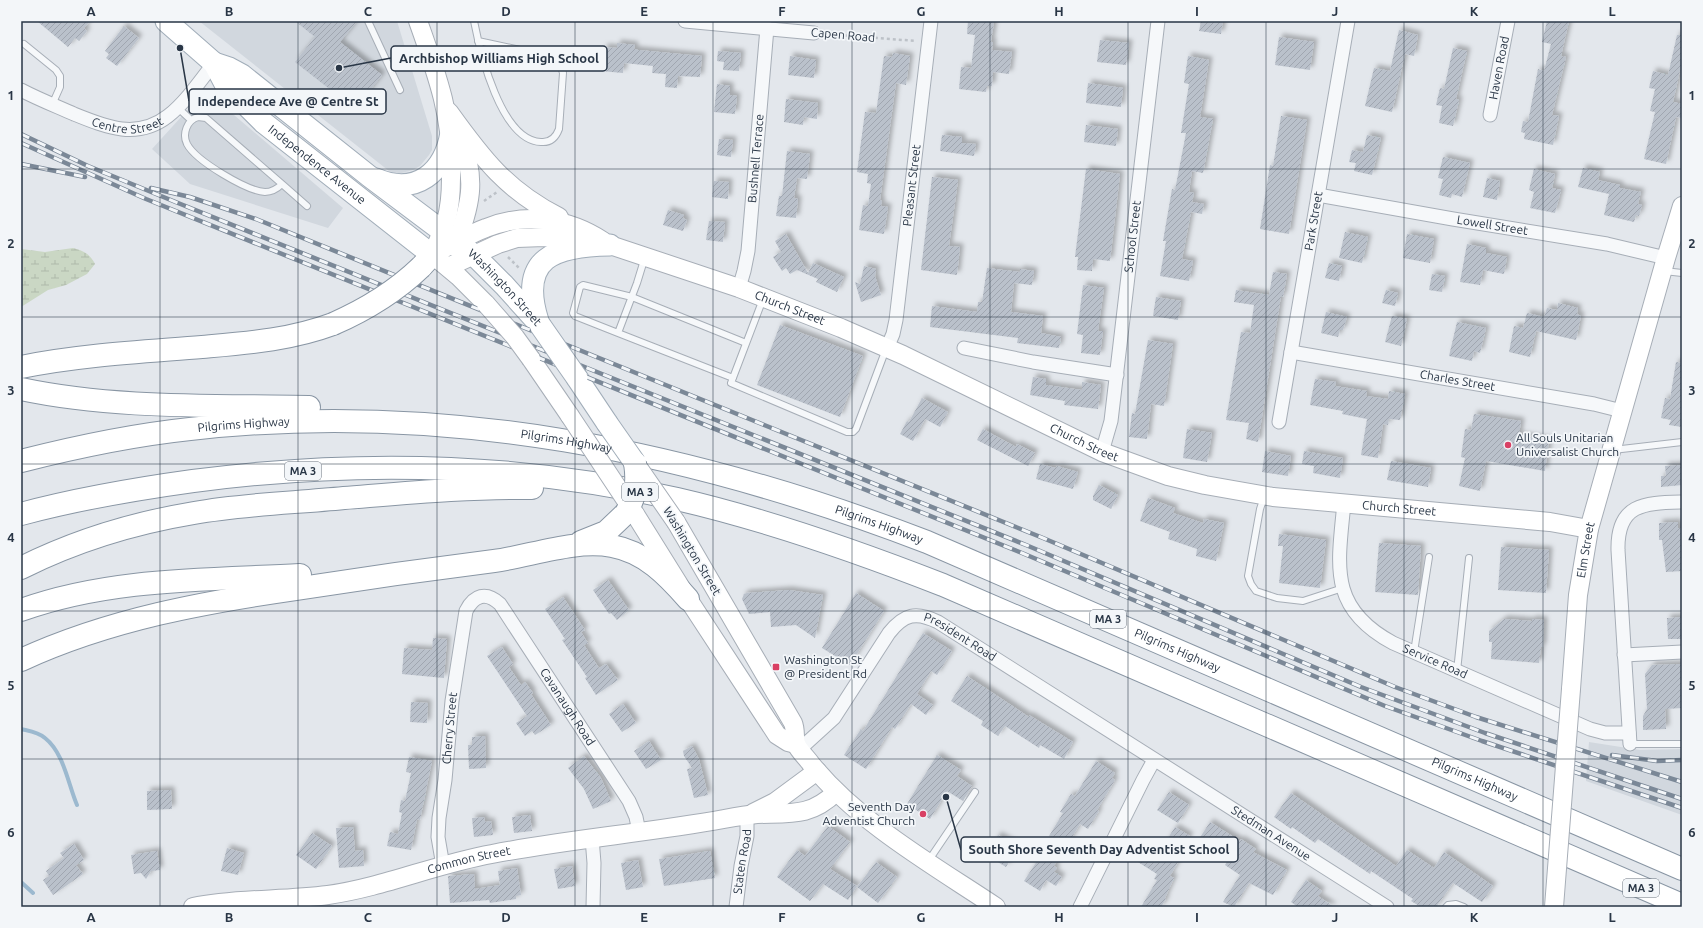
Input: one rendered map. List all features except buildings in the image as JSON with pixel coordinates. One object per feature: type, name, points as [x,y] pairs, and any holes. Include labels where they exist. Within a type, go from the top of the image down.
[{"type":"highway","points":[[29,366],[104,355],[264,341],[306,333],[333,324],[359,312],[434,263]]},
{"type":"highway","points":[[21,389],[64,397],[110,401],[362,410],[407,415],[483,428]]},
{"type":"highway","name":"Pilgrims Highway","points":[[21,461],[89,445],[189,429],[291,421],[360,420],[483,428],[585,443],[671,462],[776,490],[879,524],[973,561],[1682,869]]},
{"type":"highway","points":[[565,548],[606,532],[630,511],[636,487],[635,463]]},
{"type":"highway","name":"MA 3","points":[[21,514],[86,499],[161,486],[260,474],[336,469],[446,470],[524,474],[600,484],[652,494],[718,510],[798,533],[943,585],[1682,905]]},
{"type":"highway","points":[[21,568],[61,550],[116,531],[160,520],[211,510],[485,488],[548,489],[652,494]]},
{"type":"highway","points":[[21,660],[103,628],[173,609],[239,597],[500,560],[565,548],[602,545],[635,553],[649,561],[661,571],[688,599]]},
{"type":"highway","points":[[21,610],[71,595],[139,583],[423,570]]},
{"type":"main road","name":"Independence Avenue","points":[[166,21],[214,63],[225,84],[264,123],[434,263]]},
{"type":"main road","name":"Washington Street","points":[[418,21],[447,109],[464,148],[470,175],[469,208],[449,237]]},
{"type":"main road","name":"Independence Avenue","points":[[214,63],[229,68],[242,75],[369,176],[449,237]]},
{"type":"main road","name":"Washington Street","points":[[447,109],[452,168],[449,237]]},
{"type":"main road","points":[[447,109],[480,155],[502,178],[536,205],[578,227]]},
{"type":"main road","points":[[369,176],[383,182],[398,184],[421,180],[434,172],[439,166],[447,151],[450,133]]},
{"type":"main road","name":"Elm Street","points":[[1554,907],[1578,595],[1589,529],[1664,264],[1682,206]]},
{"type":"main road","name":"Church Street","points":[[434,263],[449,237],[516,220],[547,220],[578,227],[610,245]]},
{"type":"main road","name":"Washington Street","points":[[449,237],[474,255],[500,280],[540,325],[676,522],[793,723],[798,747]]},
{"type":"main road","name":"Church Street","points":[[434,263],[474,255],[507,241],[525,237],[544,237],[610,245],[739,288],[887,348],[1102,452],[1186,481],[1264,496],[1550,522],[1589,529]]},
{"type":"main road","points":[[540,325],[532,293],[534,278],[542,262],[554,253],[566,249],[582,246],[610,245]]},
{"type":"main road","name":"Washington Street","points":[[434,263],[486,304],[532,359],[777,735],[798,747],[836,792],[893,837],[996,907]]},
{"type":"main road","name":"Common Street","points":[[747,815],[768,807],[817,771]]},
{"type":"main road","name":"Common Street","points":[[193,907],[231,902],[317,902],[443,866],[507,851],[747,815],[788,814],[811,810],[823,804],[836,792]]},
{"type":"street","name":"Capen Road","points":[[685,21],[814,33]]},
{"type":"street","name":"Pleasant Street","points":[[887,348],[896,320],[931,21]]},
{"type":"street","name":"School Street","points":[[1102,452],[1111,421],[1117,375],[1158,21]]},
{"type":"street","name":"Park Street","points":[[1279,422],[1348,21]]},
{"type":"street","name":"Haven Road","points":[[1490,115],[1508,21]]},
{"type":"street","name":"Bushnell Terrace","points":[[739,288],[748,251],[767,28]]},
{"type":"street","name":"Centre Street","points":[[21,90],[52,105],[105,126],[120,130],[134,129],[154,124],[167,117],[214,63]]},
{"type":"street","name":"Lowell Street","points":[[1318,195],[1607,244],[1664,264]]},
{"type":"street","points":[[964,348],[1032,362],[1117,375]]},
{"type":"street","name":"Charles Street","points":[[1291,352],[1594,404],[1622,412]]},
{"type":"street","points":[[1630,738],[1618,540],[1620,526],[1631,512],[1637,508],[1650,504],[1682,502]]},
{"type":"street","name":"Service Road","points":[[1344,503],[1339,562],[1343,588],[1351,606],[1368,628],[1384,638],[1414,652],[1590,729],[1630,738]]},
{"type":"street","name":"Cavanaugh Road","points":[[480,597],[491,598],[500,604],[628,801],[636,817],[639,832]]},
{"type":"street","name":"Cherry Street","points":[[443,866],[439,848],[438,829],[445,780],[452,701],[466,611],[471,602],[480,597]]},
{"type":"street","name":"President Road","points":[[798,747],[834,718],[893,628],[908,617],[919,615],[938,622],[1154,760]]},
{"type":"street","points":[[1624,655],[1682,652]]},
{"type":"street","points":[[1080,907],[1154,760]]},
{"type":"street","name":"Stedman Avenue","points":[[1154,760],[1387,907]]},
{"type":"street","name":"Staten Road","points":[[736,907],[741,866],[748,836],[747,815]]},
{"type":"street","points":[[592,838],[594,863],[593,907]]},
{"type":"lane","points":[[368,21],[400,90]]},
{"type":"lane","points":[[474,21],[478,41],[496,98],[503,112],[517,130],[525,137],[540,142],[550,141],[556,137],[559,129],[563,73],[559,60],[554,57],[478,41]]},
{"type":"lane","points":[[24,44],[56,70],[60,76],[60,87],[52,105]]},
{"type":"lane","points":[[177,107],[191,120]]},
{"type":"lane","points":[[282,184],[279,188],[270,192],[259,191],[219,172],[186,144],[185,134],[191,120],[198,117],[206,118],[282,184],[307,206]]},
{"type":"lane","points":[[618,333],[632,297],[645,256]]},
{"type":"lane","points":[[1664,264],[1682,273]]},
{"type":"lane","points":[[733,378],[575,316],[573,313],[580,287],[583,285],[632,297],[746,343]]},
{"type":"lane","points":[[763,298],[731,383],[847,432],[853,432],[856,429],[887,348]]},
{"type":"lane","points":[[1611,450],[1682,442]]},
{"type":"lane","points":[[1264,496],[1260,509],[1248,576],[1256,591],[1277,598],[1303,601],[1343,588]]},
{"type":"lane","points":[[1414,652],[1429,557]]},
{"type":"lane","points":[[1457,671],[1470,558]]},
{"type":"lane","points":[[1630,738],[1682,744]]},
{"type":"lane","points":[[928,862],[975,792]]},
{"type":"lane","points":[[1446,907],[1448,905],[1456,904],[1464,907]]},
{"type":"path","name":"Capen Road","points":[[814,33],[928,42]]},
{"type":"path","points":[[482,202],[502,188]]},
{"type":"path","points":[[506,255],[525,273]]},
{"type":"shaded area","points":[[199,21],[397,21],[432,136],[432,150],[420,166],[413,170],[398,174],[389,171]]},
{"type":"shaded area","points":[[214,98],[343,208],[328,228],[190,184],[152,149],[192,105]]},
{"type":"shaded area","points":[[1589,742],[1640,750],[1682,749],[1682,815],[1586,781]]},
{"type":"green space","points":[[73,248],[86,253],[95,264],[87,274],[66,285],[48,290],[21,307],[21,249],[45,252]]},
{"type":"waterway","points":[[21,729],[39,734],[45,738],[57,752],[65,769],[77,805]]},
{"type":"waterway","points":[[21,882],[33,893]]},
{"type":"railway","points":[[21,134],[88,166],[1026,545],[1361,687],[1485,733],[1682,799]]},
{"type":"railway","points":[[21,143],[146,199],[1022,553],[1385,706],[1482,741],[1682,808]]},
{"type":"railway","points":[[21,164],[85,177]]},
{"type":"railway","points":[[151,188],[190,197],[256,219],[1043,538],[1395,687],[1476,717],[1682,782]]},
{"type":"railway","points":[[1612,755],[1657,761],[1682,760]]},
{"type":"place","name":"Independece Ave @ Centre St","points":[[180,48]]},
{"type":"place","name":"Archbishop Williams High School","points":[[339,68]]},
{"type":"place","name":"All Souls Unitarian Universalist Church","points":[[1508,445]]},
{"type":"place","name":"Washington St @ President Rd","points":[[776,667]]},
{"type":"place","name":"South Shore Seventh Day Adventist School","points":[[946,797]]},
{"type":"place","name":"Seventh Day Adventist Church","points":[[923,814]]}]
